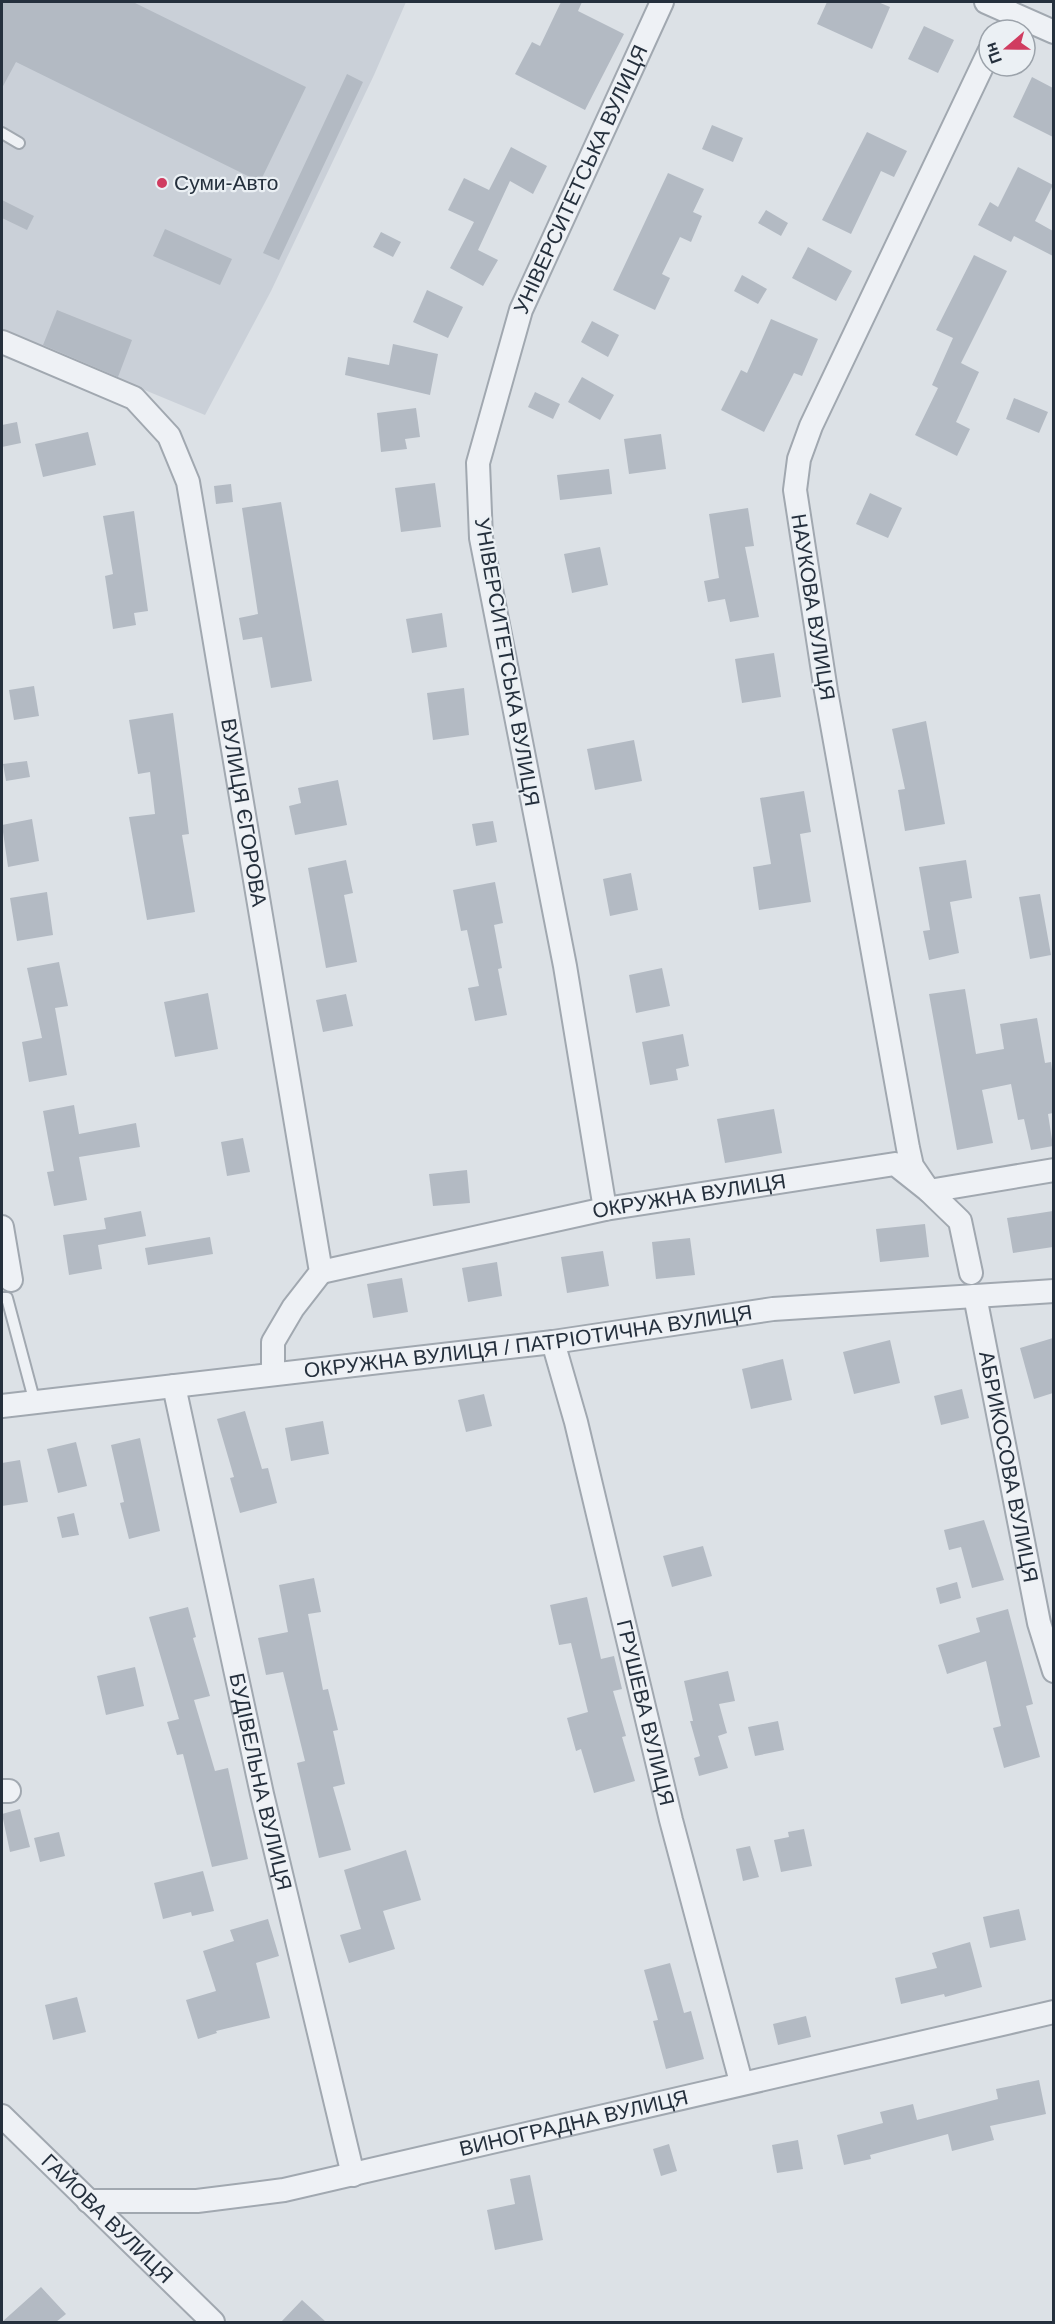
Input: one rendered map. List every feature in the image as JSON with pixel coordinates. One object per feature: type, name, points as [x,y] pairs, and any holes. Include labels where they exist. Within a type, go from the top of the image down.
[{"type":"street","name":"УНІВЕРСИТЕТСЬКА ВУЛИЦЯ","points":[[605,1209],[565,966],[481,538],[478,463],[521,310],[662,2]]},
{"type":"street","points":[[986,2],[1007,14],[1053,32]]},
{"type":"street","name":"НАУКОВА ВУЛИЦЯ","points":[[929,1191],[912,1166],[908,1148],[826,691],[795,490],[799,459],[812,426],[977,77]]},
{"type":"street","name":"ВУЛИЦЯ ЄГОРОВА","points":[[2,342],[134,398],[169,436],[188,482],[321,1272]]},
{"type":"street","name":"ОКРУЖНА ВУЛИЦЯ","points":[[321,1272],[605,1209],[895,1164],[929,1191]]},
{"type":"street","points":[[929,1191],[1053,1170]]},
{"type":"street","points":[[929,1191],[960,1221],[971,1273]]},
{"type":"street","points":[[2,1227],[6,1289]]},
{"type":"street","points":[[273,1374],[273,1342],[293,1308],[321,1272]]},
{"type":"street","name":"ОКРУЖНА ВУЛИЦЯ / ПАТРІОТИЧНА ВУЛИЦЯ","points":[[2,1406],[553,1342],[773,1310],[1053,1291]]},
{"type":"street","name":"АБРИКОСОВА ВУЛИЦЯ","points":[[975,1296],[1039,1623],[1053,1671]]},
{"type":"street","name":"ГРУШЕВА ВУЛИЦЯ","points":[[553,1342],[576,1422],[671,1820],[741,2082]]},
{"type":"street","name":"БУДІВЕЛЬНА ВУЛИЦЯ","points":[[174,1386],[262,1794],[353,2175]]},
{"type":"street","name":"ВИНОГРАДНА ВУЛИЦЯ","points":[[88,2201],[197,2201],[284,2190],[741,2082],[1053,2012]]},
{"type":"street","name":"ГАЙОВА ВУЛИЦЯ","points":[[2,2116],[213,2322]]},
{"type":"lane","points":[[2,133],[19,143]]},
{"type":"lane","points":[[6,1289],[35,1403]]},
{"type":"shaded area","name":"Суми-Авто","points":[[2,2],[406,2],[374,75],[271,291],[205,415],[2,331]]},
{"type":"building","points":[[2,2],[133,2],[306,87],[260,182],[16,62],[2,88]]},
{"type":"building","points":[[561,2],[582,2],[578,11],[624,34],[585,110],[515,74],[532,42],[540,46]]},
{"type":"building","points":[[827,2],[878,2],[890,7],[872,49],[817,24]]},
{"type":"building","points":[[924,26],[954,40],[938,73],[908,59]]},
{"type":"building","points":[[347,74],[363,82],[279,260],[263,253]]},
{"type":"building","points":[[1032,78],[1053,88],[1053,137],[1013,117]]},
{"type":"building","points":[[712,125],[743,138],[733,162],[702,149]]},
{"type":"building","points":[[867,132],[907,151],[894,177],[881,171],[851,234],[822,220]]},
{"type":"building","points":[[511,147],[547,166],[533,194],[510,181],[478,250],[498,260],[483,286],[450,268],[474,222],[448,210],[464,178],[489,190]]},
{"type":"building","points":[[1018,167],[1053,185],[1035,221],[1053,231],[1053,256],[1014,236],[1011,242],[978,225],[990,202],[998,207]]},
{"type":"building","points":[[668,173],[704,189],[693,212],[702,216],[691,242],[680,237],[662,274],[670,278],[655,310],[613,290]]},
{"type":"building","points":[[2,200],[34,216],[27,230],[2,218]]},
{"type":"building","points":[[766,210],[788,223],[781,236],[758,223]]},
{"type":"building","points":[[165,229],[232,259],[220,285],[153,256]]},
{"type":"building","points":[[381,232],[401,242],[393,257],[373,247]]},
{"type":"building","points":[[808,247],[852,271],[836,301],[792,278]]},
{"type":"building","points":[[974,255],[1007,271],[961,363],[979,372],[956,422],[970,429],[957,456],[915,435],[938,388],[932,385],[953,338],[936,330]]},
{"type":"building","points":[[742,275],[767,289],[758,304],[734,291]]},
{"type":"building","points":[[427,290],[463,307],[448,338],[413,322]]},
{"type":"building","points":[[57,310],[132,340],[118,377],[43,345]]},
{"type":"building","points":[[771,319],[818,339],[802,376],[794,373],[764,432],[721,410],[741,370],[747,373]]},
{"type":"building","points":[[592,321],[619,335],[608,357],[581,342]]},
{"type":"building","points":[[393,344],[438,354],[430,395],[345,375],[348,357],[389,365]]},
{"type":"building","points":[[582,377],[614,395],[600,420],[568,402]]},
{"type":"building","points":[[535,392],[560,404],[553,419],[528,407]]},
{"type":"building","points":[[1014,398],[1048,412],[1039,433],[1006,419]]},
{"type":"building","points":[[416,408],[420,437],[405,439],[407,449],[381,452],[377,413]]},
{"type":"building","points":[[17,422],[21,443],[2,447],[2,425]]},
{"type":"building","points":[[88,432],[96,465],[43,477],[35,444]]},
{"type":"building","points":[[661,434],[666,469],[629,474],[624,439]]},
{"type":"building","points":[[609,469],[612,494],[560,500],[557,475]]},
{"type":"building","points":[[435,483],[441,527],[401,532],[395,488]]},
{"type":"building","points":[[231,484],[233,502],[216,504],[214,486]]},
{"type":"building","points":[[870,493],[902,508],[888,538],[856,524]]},
{"type":"building","points":[[281,502],[312,681],[271,688],[262,637],[243,640],[239,618],[258,614],[242,508]]},
{"type":"building","points":[[748,508],[754,546],[745,547],[759,617],[730,622],[725,599],[708,602],[704,581],[719,578],[709,514]]},
{"type":"building","points":[[134,511],[148,611],[134,613],[136,625],[113,629],[105,576],[113,574],[103,516]]},
{"type":"building","points":[[600,547],[608,585],[572,593],[564,554]]},
{"type":"building","points":[[442,613],[447,647],[412,653],[406,619]]},
{"type":"building","points":[[774,653],[781,697],[742,703],[735,659]]},
{"type":"building","points":[[34,686],[39,716],[14,720],[9,690]]},
{"type":"building","points":[[464,688],[469,735],[433,740],[427,693]]},
{"type":"building","points":[[173,713],[189,834],[182,835],[195,912],[147,920],[129,817],[155,814],[150,772],[138,774],[129,720]]},
{"type":"building","points":[[926,721],[945,824],[905,831],[898,790],[905,789],[892,729]]},
{"type":"building","points":[[634,740],[642,781],[595,790],[587,749]]},
{"type":"building","points":[[27,761],[30,777],[6,781],[3,764]]},
{"type":"building","points":[[338,780],[347,825],[295,835],[289,806],[301,803],[298,788]]},
{"type":"building","points":[[804,791],[811,832],[800,834],[811,902],[759,910],[753,867],[771,864],[760,798]]},
{"type":"building","points":[[32,819],[39,861],[8,867],[2,825]]},
{"type":"building","points":[[493,821],[497,842],[476,846],[472,824]]},
{"type":"building","points":[[346,860],[353,893],[344,895],[357,962],[326,968],[308,868]]},
{"type":"building","points":[[966,860],[972,898],[950,902],[959,953],[929,960],[923,931],[930,930],[919,867]]},
{"type":"building","points":[[631,873],[638,910],[610,916],[603,879]]},
{"type":"building","points":[[495,882],[503,923],[494,925],[502,968],[498,969],[507,1015],[475,1021],[468,988],[479,986],[467,930],[461,931],[453,890]]},
{"type":"building","points":[[47,892],[53,935],[17,941],[10,898]]},
{"type":"building","points":[[1040,894],[1051,955],[1030,959],[1019,897]]},
{"type":"building","points":[[59,962],[68,1006],[55,1008],[67,1075],[29,1082],[22,1042],[42,1038],[27,968]]},
{"type":"building","points":[[662,968],[670,1006],[636,1013],[629,975]]},
{"type":"building","points":[[965,989],[976,1054],[1004,1049],[1000,1024],[1037,1018],[1045,1063],[1051,1062],[1053,1077],[1053,1113],[1048,1114],[1053,1146],[1031,1150],[1024,1119],[1018,1120],[1011,1084],[982,1090],[993,1143],[957,1150],[929,994]]},
{"type":"building","points":[[208,993],[218,1049],[175,1057],[164,1002]]},
{"type":"building","points":[[346,994],[353,1026],[323,1032],[316,1000]]},
{"type":"building","points":[[683,1034],[689,1066],[676,1069],[678,1080],[650,1085],[642,1042]]},
{"type":"building","points":[[74,1105],[79,1134],[136,1123],[140,1147],[79,1157],[87,1200],[54,1206],[47,1172],[54,1171],[43,1111]]},
{"type":"building","points":[[774,1109],[782,1153],[725,1163],[717,1119]]},
{"type":"building","points":[[243,1138],[250,1172],[227,1176],[221,1142]]},
{"type":"building","points":[[467,1170],[470,1203],[433,1206],[429,1174]]},
{"type":"building","points":[[141,1211],[146,1236],[98,1245],[102,1269],[69,1275],[63,1235],[106,1229],[104,1218]]},
{"type":"building","points":[[1053,1211],[1053,1247],[1013,1253],[1007,1218]]},
{"type":"building","points":[[925,1224],[929,1257],[880,1262],[876,1229]]},
{"type":"building","points":[[210,1237],[213,1254],[148,1265],[145,1248]]},
{"type":"building","points":[[690,1238],[695,1275],[656,1279],[652,1242]]},
{"type":"building","points":[[603,1251],[609,1286],[567,1293],[561,1257]]},
{"type":"building","points":[[497,1262],[502,1296],[468,1302],[462,1268]]},
{"type":"building","points":[[402,1278],[408,1312],[373,1318],[367,1284]]},
{"type":"building","points":[[1053,1338],[1053,1393],[1034,1399],[1020,1348]]},
{"type":"building","points":[[890,1340],[900,1383],[854,1394],[843,1352]]},
{"type":"building","points":[[783,1359],[792,1400],[751,1409],[742,1369]]},
{"type":"building","points":[[962,1389],[969,1418],[941,1425],[934,1396]]},
{"type":"building","points":[[484,1394],[492,1426],[466,1432],[458,1400]]},
{"type":"building","points":[[245,1411],[262,1469],[268,1468],[277,1503],[240,1513],[230,1478],[234,1477],[217,1419]]},
{"type":"building","points":[[323,1421],[329,1454],[291,1461],[285,1428]]},
{"type":"building","points":[[140,1438],[160,1531],[129,1539],[120,1503],[124,1502],[111,1445]]},
{"type":"building","points":[[76,1442],[87,1486],[58,1493],[47,1449]]},
{"type":"building","points":[[20,1460],[28,1502],[2,1506],[2,1463]]},
{"type":"building","points":[[74,1513],[79,1535],[62,1538],[57,1517]]},
{"type":"building","points":[[984,1520],[1004,1580],[972,1588],[961,1547],[949,1550],[944,1530]]},
{"type":"building","points":[[703,1546],[712,1576],[672,1587],[663,1556]]},
{"type":"building","points":[[314,1578],[321,1612],[308,1614],[323,1690],[328,1689],[338,1730],[333,1731],[345,1784],[333,1787],[351,1850],[319,1858],[297,1763],[305,1761],[283,1672],[266,1675],[258,1638],[288,1632],[279,1585]]},
{"type":"building","points":[[957,1582],[961,1598],[940,1604],[936,1588]]},
{"type":"building","points":[[587,1597],[601,1659],[614,1656],[622,1689],[613,1691],[626,1736],[622,1737],[635,1781],[594,1793],[581,1749],[576,1751],[567,1718],[588,1712],[571,1643],[559,1645],[550,1605]]},
{"type":"building","points":[[188,1607],[196,1637],[193,1638],[210,1696],[194,1700],[215,1771],[228,1768],[248,1859],[212,1867],[183,1754],[177,1755],[167,1722],[179,1719],[149,1617]]},
{"type":"building","points":[[1008,1609],[1033,1704],[1026,1706],[1040,1757],[1004,1768],[993,1728],[1001,1726],[986,1661],[947,1674],[938,1645],[980,1632],[976,1618]]},
{"type":"building","points":[[135,1667],[144,1706],[106,1715],[97,1676]]},
{"type":"building","points":[[728,1671],[735,1701],[719,1704],[727,1733],[718,1736],[728,1768],[699,1776],[694,1758],[700,1756],[690,1721],[693,1721],[684,1681]]},
{"type":"building","points":[[778,1721],[784,1750],[755,1756],[748,1727]]},
{"type":"building","points":[[20,1809],[30,1847],[10,1852],[2,1814]]},
{"type":"building","points":[[804,1829],[812,1866],[781,1872],[774,1840],[789,1837],[788,1832]]},
{"type":"building","points":[[59,1832],[65,1856],[40,1862],[34,1838]]},
{"type":"building","points":[[750,1846],[759,1877],[743,1881],[736,1849]]},
{"type":"building","points":[[406,1850],[421,1900],[383,1911],[395,1949],[349,1963],[340,1935],[361,1929],[344,1870]]},
{"type":"building","points":[[203,1871],[214,1911],[192,1916],[191,1912],[163,1919],[154,1883]]},
{"type":"building","points":[[1019,1909],[1026,1940],[990,1948],[983,1917]]},
{"type":"building","points":[[268,1919],[279,1956],[256,1963],[270,2018],[216,2031],[217,2033],[198,2039],[186,2000],[216,1991],[203,1951],[234,1941],[230,1930]]},
{"type":"building","points":[[970,1942],[982,1987],[945,1997],[944,1994],[901,2004],[895,1978],[937,1968],[932,1953]]},
{"type":"building","points":[[670,1963],[684,2013],[691,2011],[704,2059],[666,2069],[653,2021],[658,2020],[644,1970]]},
{"type":"building","points":[[77,1997],[86,2032],[53,2040],[45,2005]]},
{"type":"building","points":[[806,2016],[811,2037],[778,2045],[773,2024]]},
{"type":"building","points":[[1039,2080],[1046,2114],[990,2126],[994,2140],[952,2151],[948,2134],[870,2155],[871,2159],[844,2165],[837,2135],[883,2123],[880,2112],[913,2104],[917,2120],[998,2099],[996,2089]]},
{"type":"building","points":[[798,2140],[803,2169],[777,2173],[772,2145]]},
{"type":"building","points":[[669,2144],[677,2171],[661,2176],[653,2149]]},
{"type":"building","points":[[530,2175],[543,2240],[495,2250],[487,2210],[515,2204],[510,2179]]},
{"type":"building","points":[[41,2287],[66,2314],[56,2322],[2,2322]]},
{"type":"building","points":[[302,2300],[326,2322],[281,2322]]},
{"type":"place","name":"Суми-Авто","points":[[162,183]]}]
